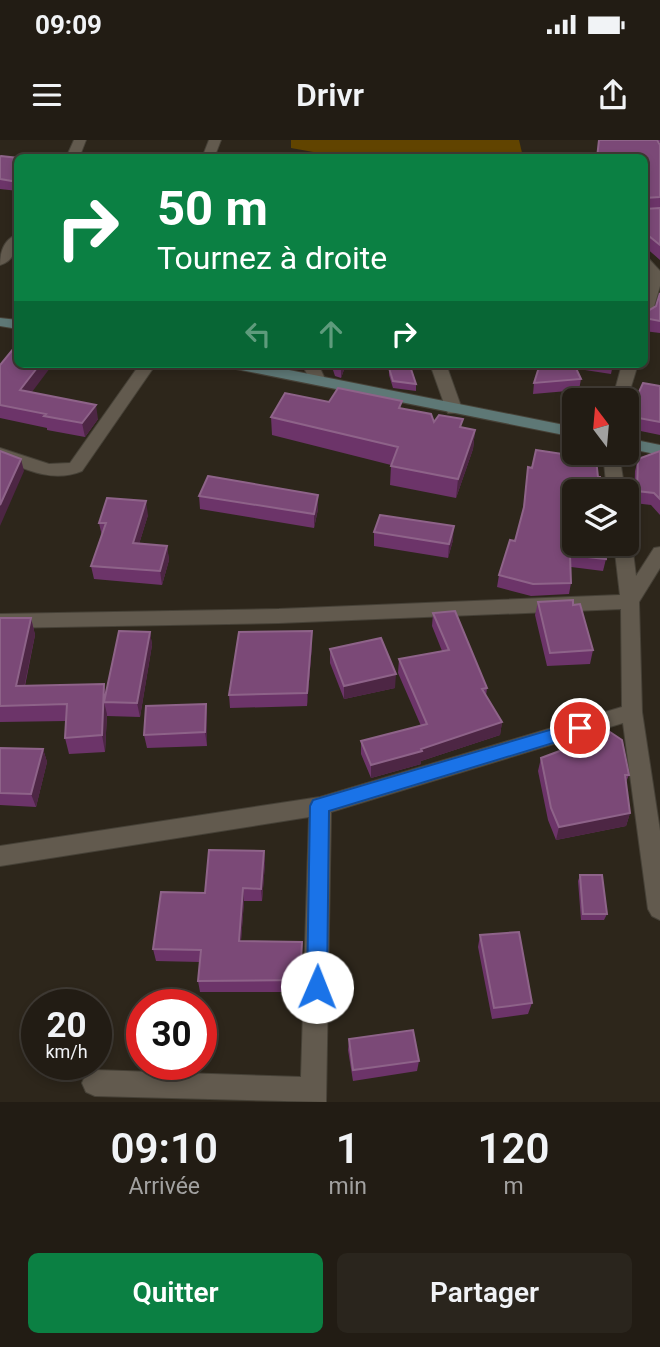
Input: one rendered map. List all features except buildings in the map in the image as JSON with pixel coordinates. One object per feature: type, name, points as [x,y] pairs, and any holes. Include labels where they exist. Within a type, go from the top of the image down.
[{"type":"main road","points":[[255,368],[562,430]]},
{"type":"main road","points":[[639,446],[660,450]]},
{"type":"street","points":[[0,261],[14,244]]},
{"type":"street","points":[[648,266],[656,275],[648,303]]},
{"type":"street","points":[[0,453],[57,472],[69,472],[76,467],[145,368]]},
{"type":"street","points":[[312,368],[318,381]]},
{"type":"street","points":[[439,368],[454,409]]},
{"type":"street","points":[[624,388],[629,368]]},
{"type":"street","points":[[630,601],[660,553]]},
{"type":"street","points":[[624,556],[630,601],[632,712],[660,909]]},
{"type":"street","points":[[0,621],[279,616],[630,601]]},
{"type":"street","points":[[0,856],[320,806],[632,712]]},
{"type":"street","points":[[95,1083],[314,1096],[320,806]]},
{"type":"shaded area","points":[[291,140],[519,140],[522,154],[325,154],[291,148]]},
{"type":"route","points":[[317,987],[320,806],[580,728]]}]
